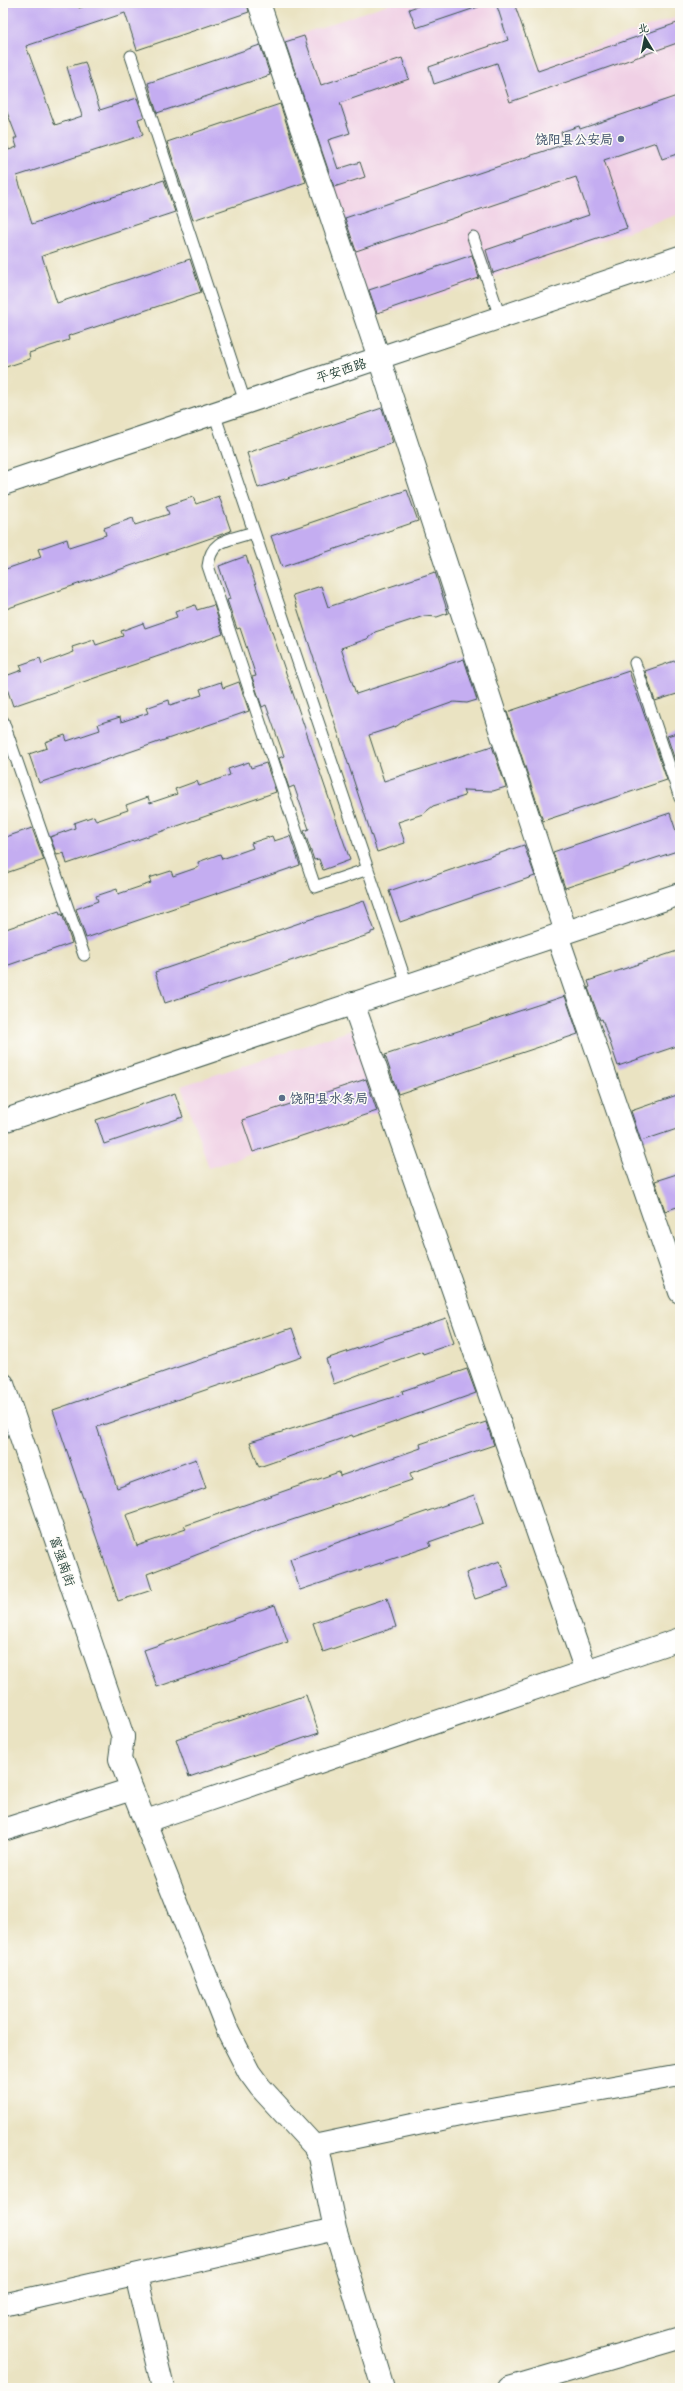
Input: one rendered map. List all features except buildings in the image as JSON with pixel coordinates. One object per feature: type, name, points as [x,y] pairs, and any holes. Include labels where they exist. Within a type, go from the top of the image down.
[{"type":"street","points":[[259,3],[379,358],[562,933],[680,1292]]},
{"type":"street","name":"平安西路","points":[[3,484],[680,257]]},
{"type":"street","points":[[3,1121],[680,894]]},
{"type":"street","points":[[353,1003],[586,1671]]},
{"type":"street","name":"富强南街","points":[[3,1384],[123,1737],[120,1759],[132,1789]]},
{"type":"street","points":[[146,1821],[680,1639]]},
{"type":"street","points":[[3,1830],[132,1789],[146,1821],[228,2031],[249,2072],[314,2146],[320,2157],[335,2229],[382,2388]]},
{"type":"street","points":[[314,2146],[469,2112],[680,2075]]},
{"type":"street","points":[[3,2305],[335,2229]]},
{"type":"street","points":[[136,2275],[163,2388]]},
{"type":"street","points":[[509,2388],[532,2385],[680,2338]]},
{"type":"lane","points":[[131,56],[245,402]]},
{"type":"lane","points":[[473,237],[500,317]]},
{"type":"lane","points":[[214,413],[407,985]]},
{"type":"lane","points":[[254,532],[215,545],[209,554],[208,566],[315,887],[368,869]]},
{"type":"lane","points":[[635,663],[680,798]]},
{"type":"lane","points":[[3,721],[84,955]]},
{"type":"shaded area","points":[[391,3],[516,3],[537,64],[680,16],[680,214],[372,318],[278,42]]},
{"type":"shaded area","name":"饶阳县水务局","points":[[355,1029],[382,1111],[209,1168],[181,1086]]},
{"type":"place","name":"饶阳县公安局","points":[[621,139]]},
{"type":"place","name":"饶阳县水务局","points":[[282,1098]]}]
